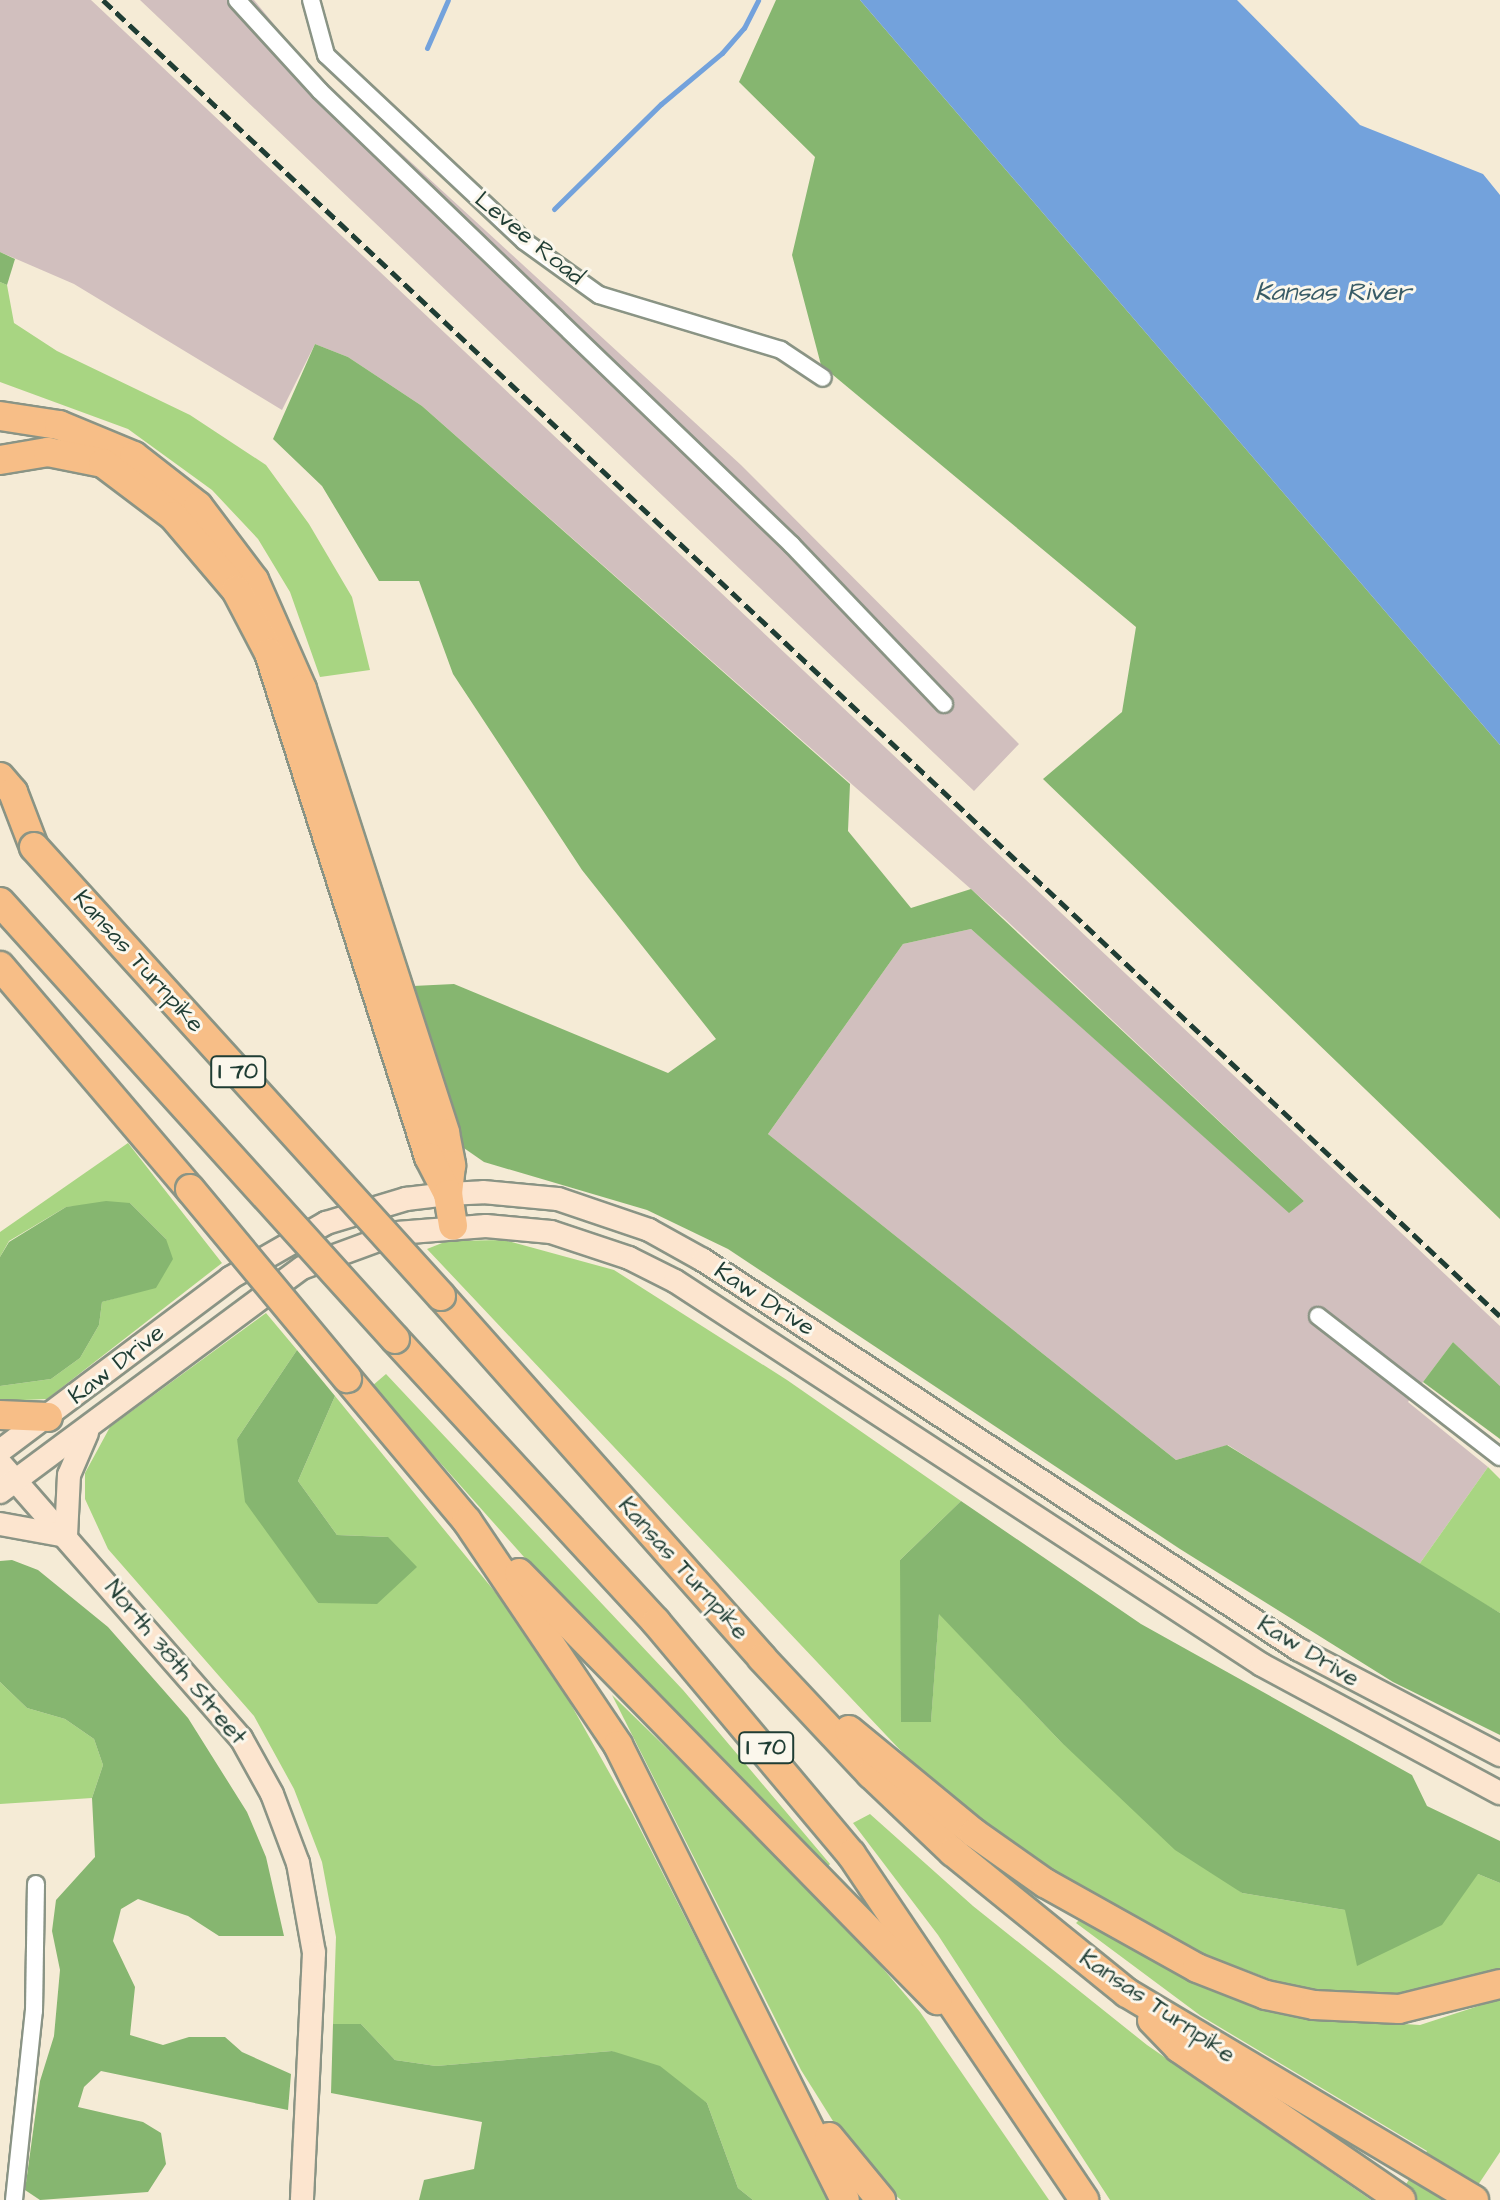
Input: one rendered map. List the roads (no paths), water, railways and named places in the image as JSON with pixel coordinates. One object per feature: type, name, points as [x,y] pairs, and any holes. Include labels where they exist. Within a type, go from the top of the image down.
[{"type":"highway","points":[[0,416],[100,438],[169,478],[198,506],[254,580],[278,626],[319,777],[434,1137],[451,1165],[448,1194],[453,1226]]},
{"type":"highway","points":[[0,460],[48,452],[103,463],[130,480],[204,548],[236,590],[269,653],[319,777]]},
{"type":"highway","points":[[0,777],[13,792],[34,847]]},
{"type":"highway","name":"Kansas Turnpike","points":[[0,813],[441,1296],[762,1658],[871,1774],[953,1852],[1127,1993],[1474,2200]]},
{"type":"highway","name":"I 70","points":[[0,902],[762,1743],[851,1854],[1084,2200]]},
{"type":"highway","points":[[0,966],[467,1521],[990,2057]]},
{"type":"highway","points":[[0,1415],[48,1417]]},
{"type":"highway","points":[[467,1521],[618,1745],[845,2200]]},
{"type":"highway","points":[[762,1658],[974,1833],[1045,1883],[1197,1968],[1266,1995],[1314,2005],[1399,2009],[1500,1984]]},
{"type":"highway","points":[[1127,1993],[1179,2048],[1401,2200]]},
{"type":"highway","points":[[788,2082],[881,2200]]},
{"type":"main road","name":"Kaw Drive","points":[[0,1451],[230,1278],[286,1243],[365,1210],[448,1194],[558,1199],[649,1230],[1298,1649],[1500,1755]]},
{"type":"main road","name":"Kaw Drive","points":[[8,1487],[302,1268],[397,1233],[453,1226],[519,1228],[582,1240],[675,1281],[1262,1665],[1500,1793]]},
{"type":"main road","points":[[0,1524],[66,1536],[69,1475],[92,1425]]},
{"type":"main road","name":"North 38th Street","points":[[0,1463],[8,1487],[66,1536],[241,1738],[272,1794],[298,1863],[314,1953],[302,2200]]},
{"type":"street","points":[[237,0],[320,91],[792,545],[944,704]]},
{"type":"street","name":"Levee Road","points":[[311,0],[326,55],[524,241],[599,295],[781,350],[823,378]]},
{"type":"street","points":[[1318,1316],[1500,1457]]},
{"type":"street","points":[[14,2200],[34,2011],[36,1884]]},
{"type":"water","name":"Kansas River","points":[[860,0],[1237,0],[1360,125],[1483,174],[1500,195],[1500,745]]},
{"type":"waterway","points":[[427,48],[448,0]]},
{"type":"waterway","points":[[554,209],[661,104],[722,53],[744,28],[758,0]]},
{"type":"railway","points":[[103,0],[1500,1316]]}]
